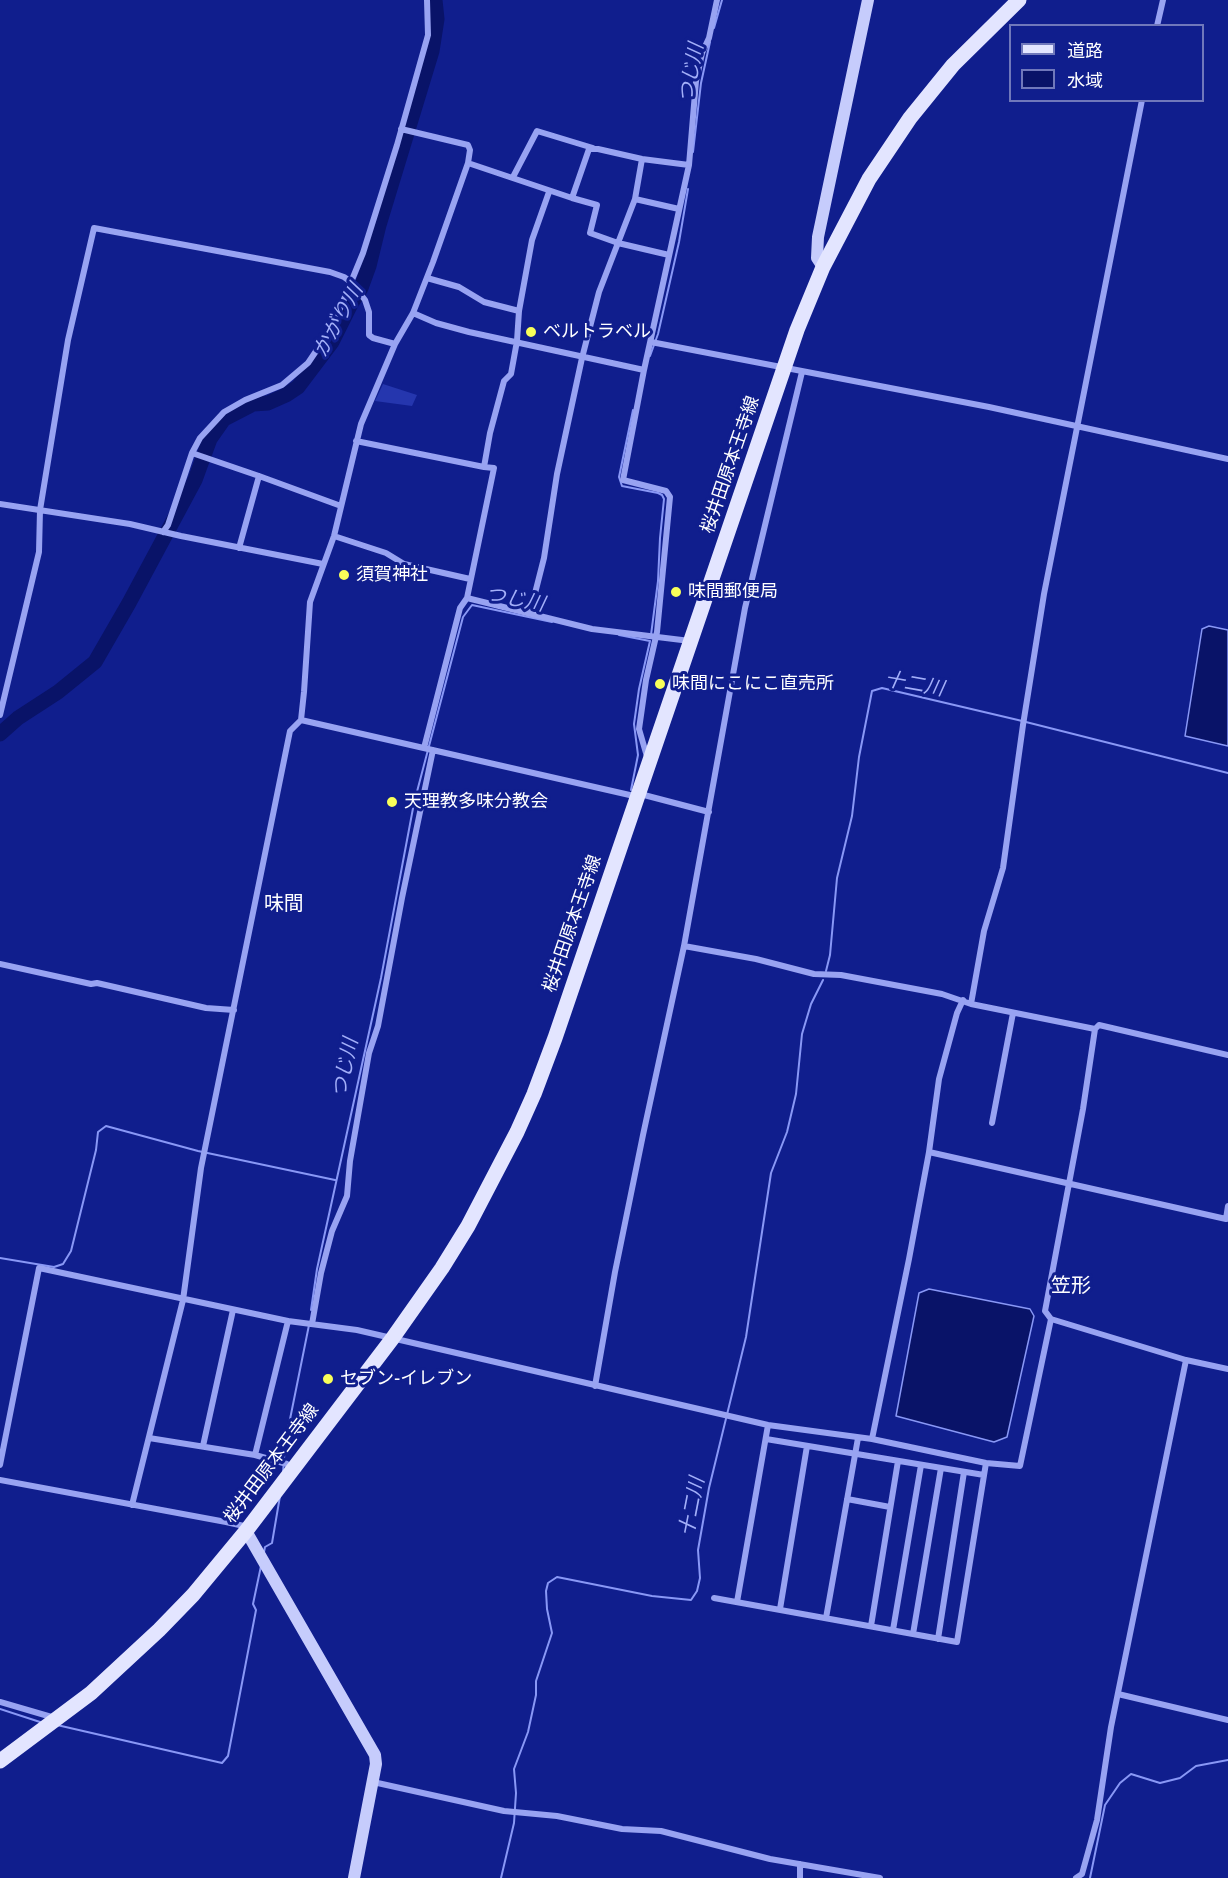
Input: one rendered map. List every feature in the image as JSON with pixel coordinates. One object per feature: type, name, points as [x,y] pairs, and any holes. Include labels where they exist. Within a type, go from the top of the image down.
[{"type":"main road","name":"桜井田原本王寺線","points":[[0,1761],[58,1719],[120,1667],[193,1595],[246,1531],[290,1466],[392,1339],[442,1268],[468,1226],[517,1132],[555,1038],[797,330],[823,267],[869,179],[910,117],[953,65],[1019,0]]},
{"type":"street","points":[[163,532],[168,525],[192,453],[200,438],[224,412],[245,400],[282,385],[308,363],[333,326],[363,254],[401,129],[428,35],[427,0]]},
{"type":"street","points":[[649,763],[639,729],[646,680],[656,637],[670,497],[666,491],[623,480],[644,370],[689,165],[696,81],[717,0]]},
{"type":"street","points":[[823,267],[817,258],[818,237],[868,0]]},
{"type":"street","points":[[1157,24],[1163,0]]},
{"type":"street","points":[[971,1004],[984,931],[1003,868],[1044,594],[1142,102]]},
{"type":"street","points":[[132,1505],[183,1300],[201,1167],[290,731],[300,720],[310,602],[334,536],[361,424],[395,344],[413,313],[468,163],[470,150],[468,145],[401,129]]},
{"type":"street","points":[[513,177],[537,131],[596,149],[642,159],[689,165]]},
{"type":"street","points":[[572,198],[589,149],[596,149]]},
{"type":"street","points":[[530,613],[582,358],[599,291],[635,199],[642,159]]},
{"type":"street","points":[[468,163],[513,177],[549,192],[597,205],[590,233],[618,243],[669,255]]},
{"type":"street","points":[[484,467],[504,381],[511,374],[517,342],[519,311],[532,240],[549,192]]},
{"type":"street","points":[[635,199],[679,209]]},
{"type":"street","points":[[0,715],[39,552],[40,510],[68,340],[94,228],[330,272],[344,277],[365,300],[369,312],[369,335],[395,344]]},
{"type":"street","points":[[427,278],[459,287],[484,302],[519,311]]},
{"type":"street","points":[[413,313],[436,323],[469,332],[644,370]]},
{"type":"street","points":[[651,342],[1077,425],[1228,459]]},
{"type":"street","points":[[595,1386],[638,1158],[684,946],[745,608],[802,372]]},
{"type":"street","points":[[356,441],[494,468],[467,598],[460,608],[424,748]]},
{"type":"street","points":[[192,453],[341,506]]},
{"type":"street","points":[[239,548],[259,476]]},
{"type":"street","points":[[0,504],[130,524],[323,564]]},
{"type":"street","points":[[334,536],[386,553],[404,564],[470,579]]},
{"type":"street","points":[[467,598],[592,629],[691,642]]},
{"type":"street","points":[[300,720],[634,796],[644,795],[709,812]]},
{"type":"street","points":[[312,1324],[321,1273],[332,1232],[347,1196],[350,1161],[369,1053],[378,1026],[433,750]]},
{"type":"street","points":[[684,946],[756,959],[814,974],[841,975],[942,994],[971,1004],[1095,1029]]},
{"type":"street","points":[[0,964],[27,972],[91,984],[97,982],[206,1008],[234,1010]]},
{"type":"street","points":[[872,1439],[929,1152],[939,1079],[957,1013],[963,1000]]},
{"type":"street","points":[[992,1123],[1013,1013]]},
{"type":"street","points":[[1228,1055],[1099,1024],[1095,1029],[1046,1311],[1051,1319],[1228,1369]]},
{"type":"street","points":[[929,1152],[1227,1219],[1228,1206]]},
{"type":"street","points":[[0,1465],[39,1268],[288,1321],[357,1330],[768,1425],[872,1439],[986,1463],[1020,1467],[1051,1319]]},
{"type":"street","points":[[203,1446],[233,1310]]},
{"type":"street","points":[[255,1455],[288,1321]]},
{"type":"street","points":[[1076,1878],[1082,1874],[1097,1820],[1111,1727],[1186,1359]]},
{"type":"street","points":[[737,1602],[768,1425]]},
{"type":"street","points":[[149,1438],[255,1455],[290,1466]]},
{"type":"street","points":[[826,1618],[858,1438]]},
{"type":"street","points":[[766,1439],[984,1475]]},
{"type":"street","points":[[780,1609],[807,1446]]},
{"type":"street","points":[[871,1626],[898,1461]]},
{"type":"street","points":[[714,1598],[957,1642],[986,1463]]},
{"type":"street","points":[[893,1630],[921,1465]]},
{"type":"street","points":[[913,1634],[940,1468]]},
{"type":"street","points":[[938,1638],[964,1472]]},
{"type":"street","points":[[0,1480],[244,1527],[375,1755],[373,1782],[354,1878]]},
{"type":"street","points":[[847,1499],[890,1507]]},
{"type":"street","points":[[1118,1694],[1228,1720]]},
{"type":"street","points":[[0,1702],[58,1719]]},
{"type":"street","points":[[373,1782],[504,1811],[557,1816],[621,1829],[662,1831],[770,1859],[880,1878]]},
{"type":"street","points":[[800,1864],[800,1878]]},
{"type":"shaded area","points":[[383,384],[417,395],[412,406],[375,401]]},
{"type":"water","points":[[1209,626],[1228,630],[1228,746],[1185,736],[1202,629]]},
{"type":"water","points":[[929,1289],[1030,1309],[1034,1316],[1007,1437],[994,1442],[896,1416],[919,1293]]},
{"type":"waterway","name":"かがり川","points":[[0,734],[18,718],[58,692],[95,662],[195,480],[210,439],[224,419],[253,404],[268,403],[298,387],[332,342],[361,288],[369,266],[379,225],[432,51],[437,19],[435,0]]},
{"type":"waterway","name":"つじ川","points":[[714,28],[722,0]]},
{"type":"waterway","name":"つじ川","points":[[693,152],[701,83],[710,42]]},
{"type":"waterway","name":"つじ川","points":[[650,356],[658,334],[679,242],[688,189]]},
{"type":"waterway","name":"つじ川","points":[[633,410],[619,477],[622,486],[658,493],[664,499],[658,581],[651,635]]},
{"type":"waterway","name":"つじ川","points":[[311,1310],[317,1269],[381,978],[414,803],[463,617],[472,605],[552,622]]},
{"type":"waterway","name":"つじ川","points":[[619,635],[650,641]]},
{"type":"waterway","points":[[631,790],[638,755],[634,724],[650,641]]},
{"type":"waterway","name":"十二川","points":[[826,971],[830,955],[837,878],[852,816],[859,757],[872,691],[882,688],[1228,773]]},
{"type":"waterway","name":"十二川","points":[[501,1878],[514,1823],[516,1793],[514,1769],[528,1732],[536,1695],[536,1681],[552,1633],[547,1609],[548,1583],[557,1577],[652,1596],[691,1600],[697,1591],[700,1578],[698,1550],[709,1488],[746,1337],[771,1173],[787,1132],[796,1094],[802,1034],[811,1004],[823,980]]},
{"type":"waterway","points":[[0,1258],[54,1267],[63,1264],[71,1251],[96,1150],[98,1132],[106,1126],[198,1151],[335,1180]]},
{"type":"waterway","points":[[283,1473],[285,1444],[309,1325]]},
{"type":"waterway","points":[[264,1552],[265,1547],[272,1543],[280,1496]]},
{"type":"waterway","points":[[57,1725],[222,1763],[228,1756],[256,1610],[253,1604],[261,1566]]},
{"type":"waterway","points":[[0,1709],[40,1722]]},
{"type":"waterway","points":[[1090,1878],[1105,1805],[1120,1783],[1131,1774],[1160,1783],[1180,1778],[1196,1766],[1228,1760]]},
{"type":"place","name":"ベルトラベル","points":[[531,332]]},
{"type":"place","name":"須賀神社","points":[[344,575]]},
{"type":"place","name":"味間郵便局","points":[[676,592]]},
{"type":"place","name":"味間にこにこ直売所","points":[[660,684]]},
{"type":"place","name":"天理教多味分教会","points":[[392,802]]},
{"type":"place","name":"セブン-イレブン","points":[[328,1379]]},
{"type":"district","name":"味間","points":[[284,905]]},
{"type":"district","name":"笠形","points":[[1071,1287]]}]
